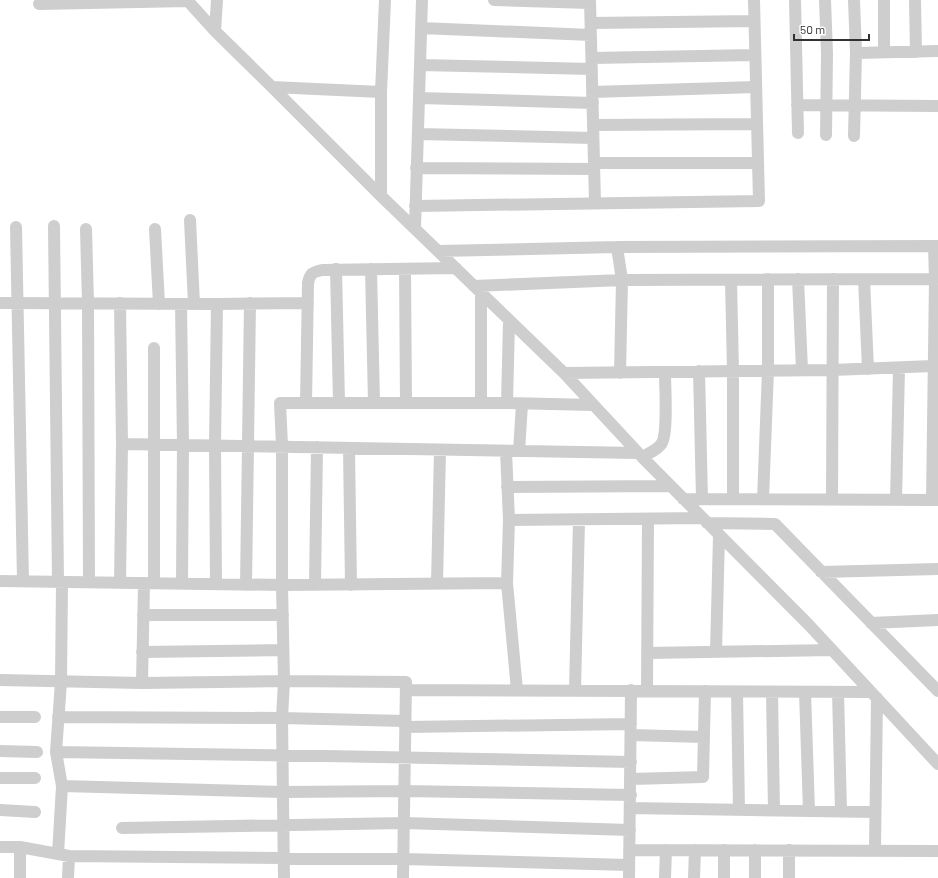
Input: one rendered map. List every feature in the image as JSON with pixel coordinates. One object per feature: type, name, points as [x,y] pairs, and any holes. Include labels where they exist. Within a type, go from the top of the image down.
[{"type":"street","points":[[215,30],[217,0]]},
{"type":"street","points":[[381,196],[381,92],[385,0]]},
{"type":"street","points":[[415,228],[422,0]]},
{"type":"street","points":[[494,0],[590,2],[595,203]]},
{"type":"street","points":[[415,206],[759,201],[754,0]]},
{"type":"street","points":[[795,0],[798,133]]},
{"type":"street","points":[[825,0],[827,105],[826,136]]},
{"type":"street","points":[[854,0],[856,53],[854,136]]},
{"type":"street","points":[[884,0],[884,52]]},
{"type":"street","points":[[915,0],[916,52]]},
{"type":"street","points":[[39,4],[188,1],[215,30],[381,196],[564,373],[640,455],[808,624],[938,764]]},
{"type":"street","points":[[421,28],[591,29],[754,21]]},
{"type":"street","points":[[856,53],[938,51]]},
{"type":"street","points":[[420,65],[592,64],[755,55]]},
{"type":"street","points":[[272,86],[381,92]]},
{"type":"street","points":[[419,98],[593,98],[756,87]]},
{"type":"street","points":[[797,105],[938,106]]},
{"type":"street","points":[[593,125],[757,124]]},
{"type":"street","points":[[418,134],[593,138]]},
{"type":"street","points":[[416,168],[758,163]]},
{"type":"street","points":[[190,220],[194,304]]},
{"type":"street","points":[[54,226],[61,682],[56,752],[62,786],[63,855],[68,878]]},
{"type":"street","points":[[16,227],[23,581]]},
{"type":"street","points":[[86,229],[88,303],[89,582]]},
{"type":"street","points":[[155,229],[159,304]]},
{"type":"street","points":[[438,251],[617,247],[936,246],[935,500],[683,499]]},
{"type":"street","points":[[617,247],[622,280],[620,373]]},
{"type":"street","points":[[306,403],[308,303],[310,275],[313,272],[318,270],[336,269],[456,268]]},
{"type":"street","points":[[336,269],[339,403]]},
{"type":"street","points":[[371,269],[374,403]]},
{"type":"street","points":[[405,269],[406,403]]},
{"type":"street","points":[[763,499],[768,370],[768,279]]},
{"type":"street","points":[[798,279],[802,370]]},
{"type":"street","points":[[832,500],[833,279]]},
{"type":"street","points":[[864,279],[868,369]]},
{"type":"street","points":[[478,290],[622,280],[935,279]]},
{"type":"street","points":[[731,280],[733,499]]},
{"type":"street","points":[[478,290],[481,403]]},
{"type":"street","points":[[0,303],[308,303]]},
{"type":"street","points":[[246,585],[250,303]]},
{"type":"street","points":[[120,304],[122,444],[120,583]]},
{"type":"street","points":[[181,304],[183,445],[182,584]]},
{"type":"street","points":[[216,584],[215,445],[217,304]]},
{"type":"street","points":[[507,403],[509,320]]},
{"type":"street","points":[[142,683],[143,616],[149,583],[154,348]]},
{"type":"street","points":[[564,373],[899,368],[935,358]]},
{"type":"street","points":[[896,500],[899,368]]},
{"type":"street","points":[[122,444],[519,451],[640,455],[659,448],[663,442],[665,427],[665,372]]},
{"type":"street","points":[[699,372],[702,499]]},
{"type":"street","points":[[284,878],[284,756],[282,718],[284,650],[282,585],[282,446],[280,403],[507,403],[593,405]]},
{"type":"street","points":[[519,451],[522,404]]},
{"type":"street","points":[[315,585],[317,447]]},
{"type":"street","points":[[349,448],[351,585]]},
{"type":"street","points":[[437,584],[440,450]]},
{"type":"street","points":[[506,451],[508,520],[507,583],[517,690]]},
{"type":"street","points":[[507,487],[671,486]]},
{"type":"street","points":[[508,520],[648,519],[704,520],[775,524],[938,691]]},
{"type":"street","points":[[647,690],[648,519]]},
{"type":"street","points":[[575,690],[579,520]]},
{"type":"street","points":[[716,652],[719,536]]},
{"type":"street","points":[[821,572],[938,569]]},
{"type":"street","points":[[0,581],[246,585],[507,583]]},
{"type":"street","points":[[143,616],[283,616]]},
{"type":"street","points":[[871,623],[938,620]]},
{"type":"street","points":[[142,652],[284,650]]},
{"type":"street","points":[[647,653],[832,650]]},
{"type":"street","points":[[0,680],[142,683],[284,681],[406,682],[403,878]]},
{"type":"street","points":[[406,690],[838,692],[874,695]]},
{"type":"street","points":[[629,878],[631,690]]},
{"type":"street","points":[[630,779],[703,777],[705,691]]},
{"type":"street","points":[[737,692],[739,810]]},
{"type":"street","points":[[772,692],[774,810]]},
{"type":"street","points":[[805,692],[809,811]]},
{"type":"street","points":[[838,692],[841,811]]},
{"type":"street","points":[[874,695],[876,812],[875,850]]},
{"type":"street","points":[[0,716],[34,717]]},
{"type":"street","points":[[58,717],[282,718],[406,724],[631,730],[704,737]]},
{"type":"street","points":[[0,751],[37,752]]},
{"type":"street","points":[[56,752],[284,756],[405,756],[631,762]]},
{"type":"street","points":[[0,778],[34,778]]},
{"type":"street","points":[[62,786],[283,792],[404,791],[630,795]]},
{"type":"street","points":[[630,808],[876,812]]},
{"type":"street","points":[[0,810],[34,812]]},
{"type":"street","points":[[122,828],[404,823],[630,830]]},
{"type":"street","points":[[0,847],[20,848],[63,855],[403,859],[629,865]]},
{"type":"street","points":[[20,848],[20,878]]},
{"type":"street","points":[[630,850],[938,851]]},
{"type":"street","points":[[665,878],[666,850]]},
{"type":"street","points":[[694,878],[695,850]]},
{"type":"street","points":[[724,850],[724,878]]},
{"type":"street","points":[[755,850],[755,878]]},
{"type":"street","points":[[789,850],[789,878]]}]
